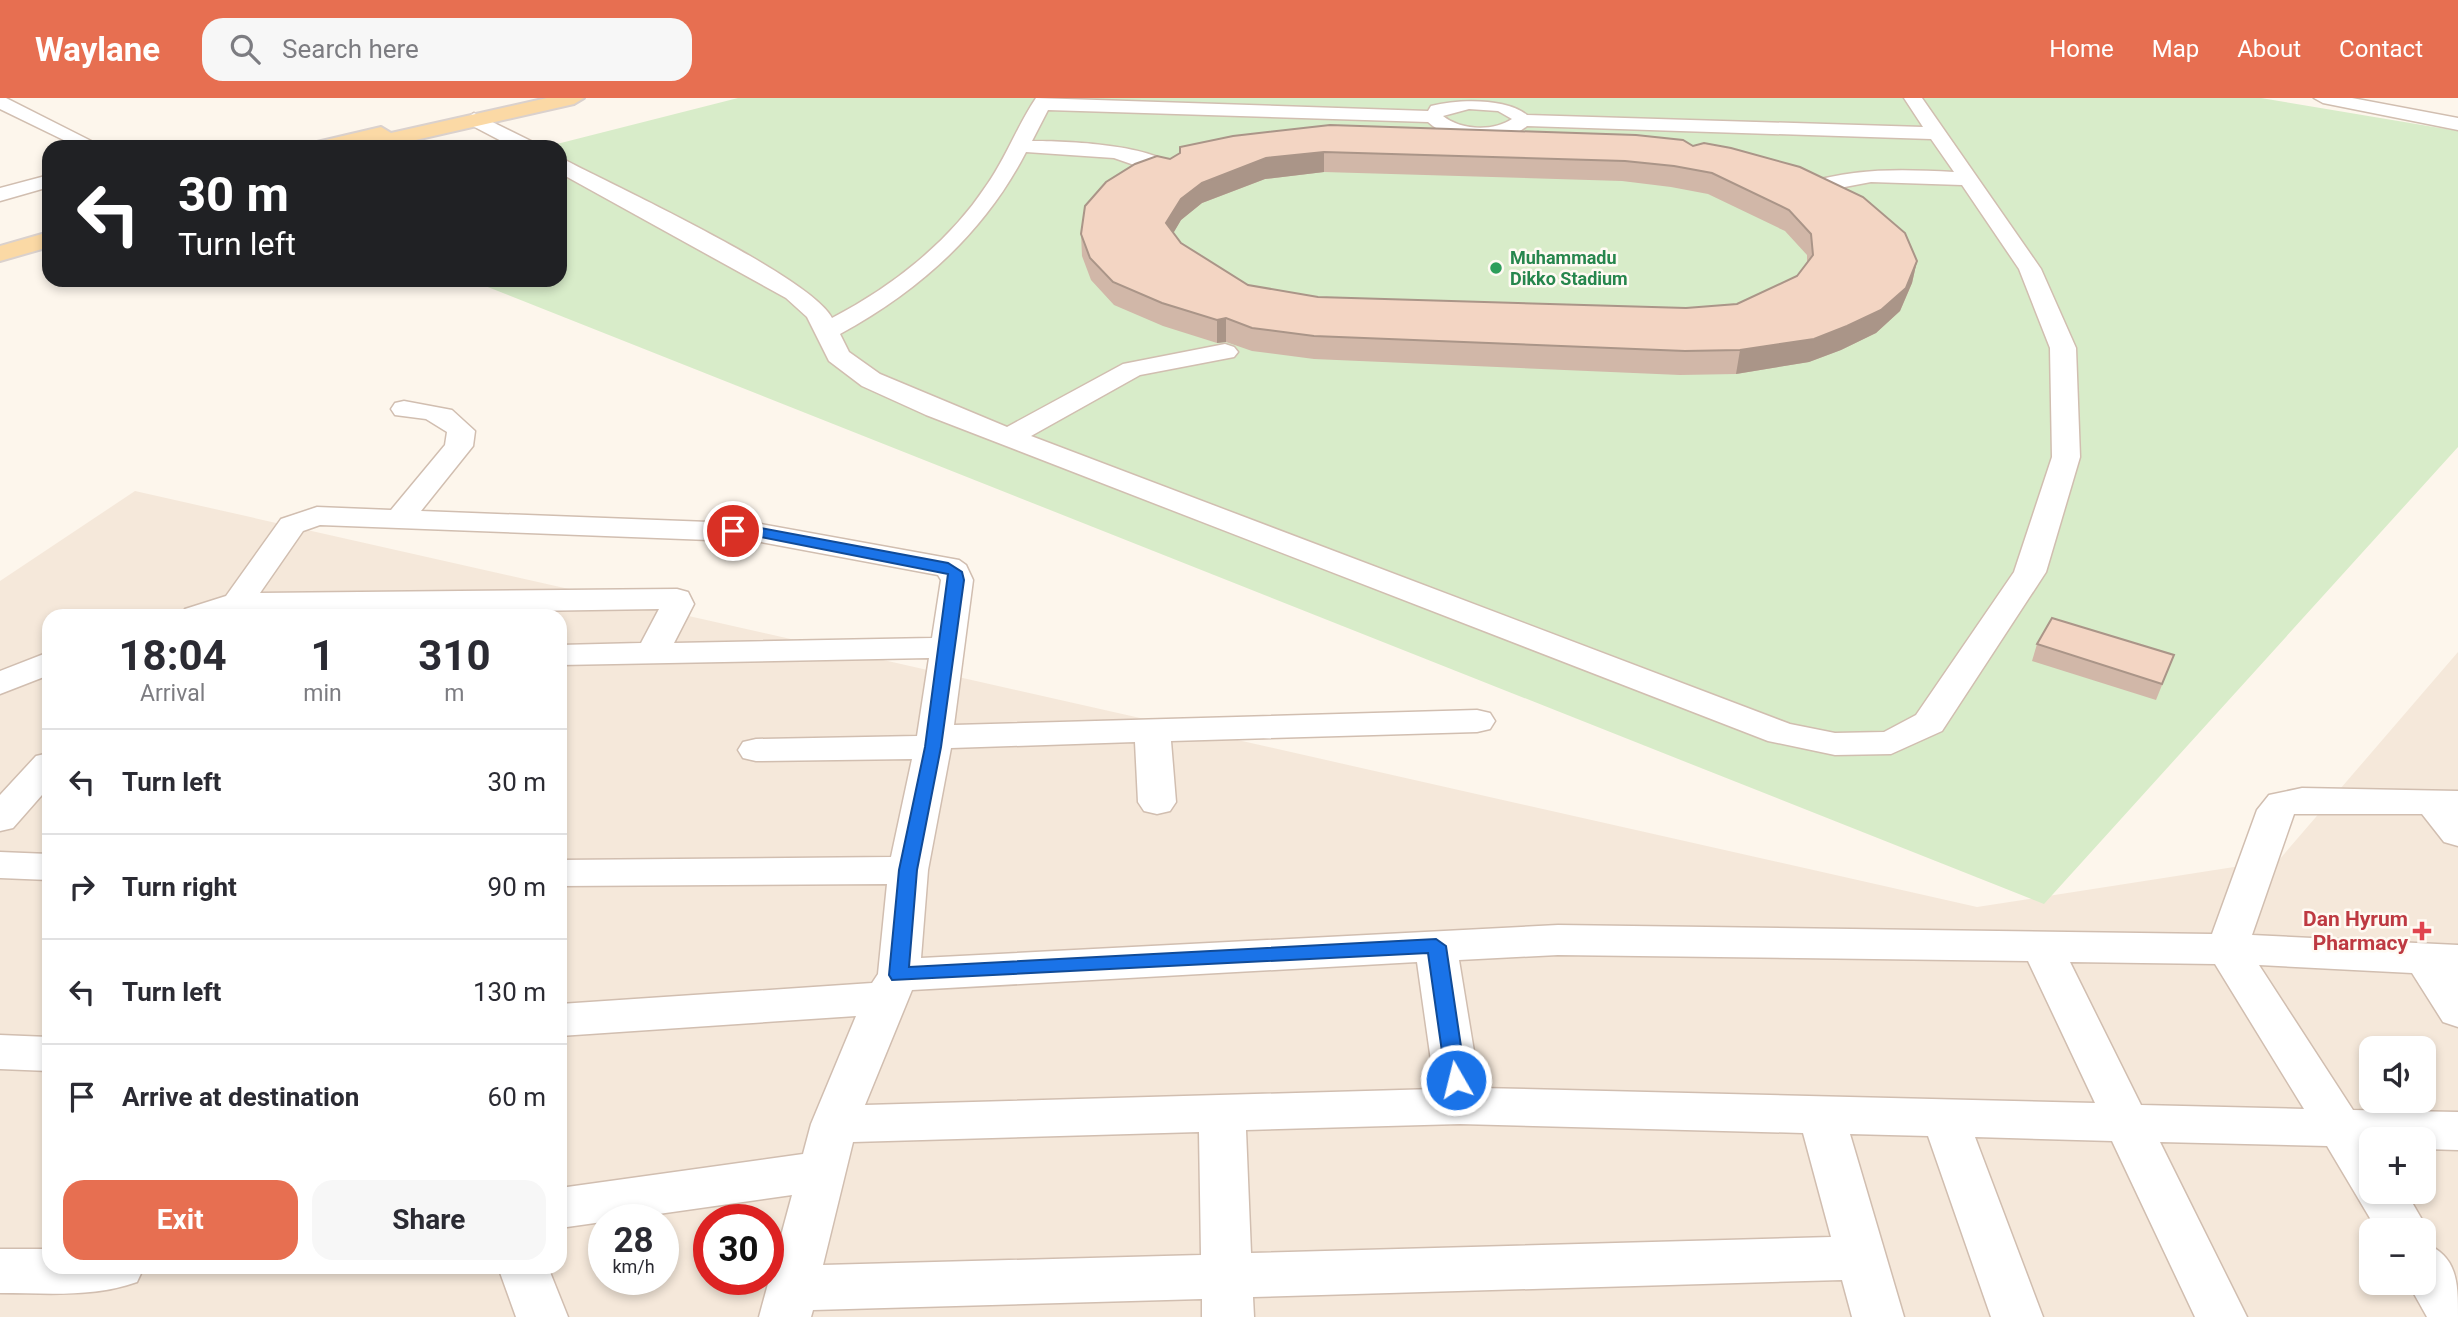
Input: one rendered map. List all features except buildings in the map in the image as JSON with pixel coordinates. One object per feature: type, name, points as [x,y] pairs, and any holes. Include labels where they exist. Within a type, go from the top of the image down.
[{"type":"main road","points":[[356,140],[540,98]]},
{"type":"main road","points":[[386,140],[574,98]]},
{"type":"main road","points":[[0,243],[42,230]]},
{"type":"main road","points":[[0,254],[42,241]]},
{"type":"street","points":[[567,169],[757,270],[818,314],[838,356],[871,380],[1009,437],[1782,733],[1835,744],[1891,743],[1929,723],[2030,572],[2066,457],[2063,348],[2031,268],[1913,98]]},
{"type":"street","points":[[2321,98],[2427,99]]},
{"type":"street","points":[[2321,98],[2458,124]]},
{"type":"street","points":[[827,331],[863,313],[928,262],[957,234],[988,200],[1043,101],[1433,117],[1447,127],[1477,132],[1509,130],[1522,120]]},
{"type":"street","points":[[1433,117],[1443,108],[1461,101],[1492,102],[1510,110],[1522,120],[1937,133]]},
{"type":"street","points":[[0,102],[79,140]]},
{"type":"street","points":[[474,119],[514,140]]},
{"type":"street","points":[[1705,142],[1719,126]]},
{"type":"street","points":[[1018,146],[1107,150],[1143,157],[1169,171]]},
{"type":"street","points":[[1813,187],[1836,179],[1865,176],[1969,179]]},
{"type":"street","points":[[0,195],[42,183]]},
{"type":"street","points":[[1009,437],[1132,369],[1224,352]]},
{"type":"street","points":[[401,517],[459,446],[461,431],[449,418],[431,411],[404,409]]},
{"type":"street","points":[[238,609],[292,525],[304,518],[401,517],[761,533],[948,567],[955,572],[957,580],[934,742],[908,870],[892,986],[834,1124],[789,1302],[1228,1296],[1861,1258]]},
{"type":"street","points":[[277,609],[677,599],[653,652]]},
{"type":"street","points":[[567,655],[947,648]]},
{"type":"street","points":[[0,684],[42,665]]},
{"type":"street","points":[[756,750],[1152,731],[1477,722]]},
{"type":"street","points":[[1152,731],[1157,803]]},
{"type":"street","points":[[0,819],[42,772]]},
{"type":"street","points":[[2227,949],[2276,810],[2283,804],[2302,800],[2445,803],[2458,833]]},
{"type":"street","points":[[0,865],[42,867]]},
{"type":"street","points":[[567,873],[908,870]]},
{"type":"street","points":[[567,1019],[892,986],[1436,946],[1558,940],[2227,949],[2442,960],[2458,1011]]},
{"type":"street","points":[[1436,946],[1460,1106]]},
{"type":"street","points":[[2042,947],[2221,1317]]},
{"type":"street","points":[[2227,949],[2359,1156]]},
{"type":"street","points":[[0,1052],[42,1054]]},
{"type":"street","points":[[834,1124],[1460,1106],[2458,1131]]},
{"type":"street","points":[[1222,1114],[1228,1296]]},
{"type":"street","points":[[1822,1116],[1878,1317]]},
{"type":"street","points":[[1945,1118],[2017,1317]]},
{"type":"street","points":[[567,1207],[823,1171]]},
{"type":"street","points":[[0,1271],[42,1271]]},
{"type":"street","points":[[526,1274],[542,1317]]},
{"type":"street","points":[[2436,1285],[2455,1317]]},
{"type":"shaded area","points":[[135,491],[1977,907],[2279,860],[2458,652],[2458,1317],[0,1317],[0,581]]},
{"type":"green space","points":[[738,98],[2261,98],[2458,131],[2458,447],[2044,904],[488,287],[567,287],[567,141]]},
{"type":"place","name":"Muhammadu Dikko Stadium","points":[[1496,268]]},
{"type":"place","name":"Dan Hyrum Pharmacy","points":[[2422,931]]},
{"type":"route","points":[[733,531],[761,533],[948,567],[955,572],[957,580],[933,747],[908,870],[899,975],[1436,946],[1456,1080]]}]
